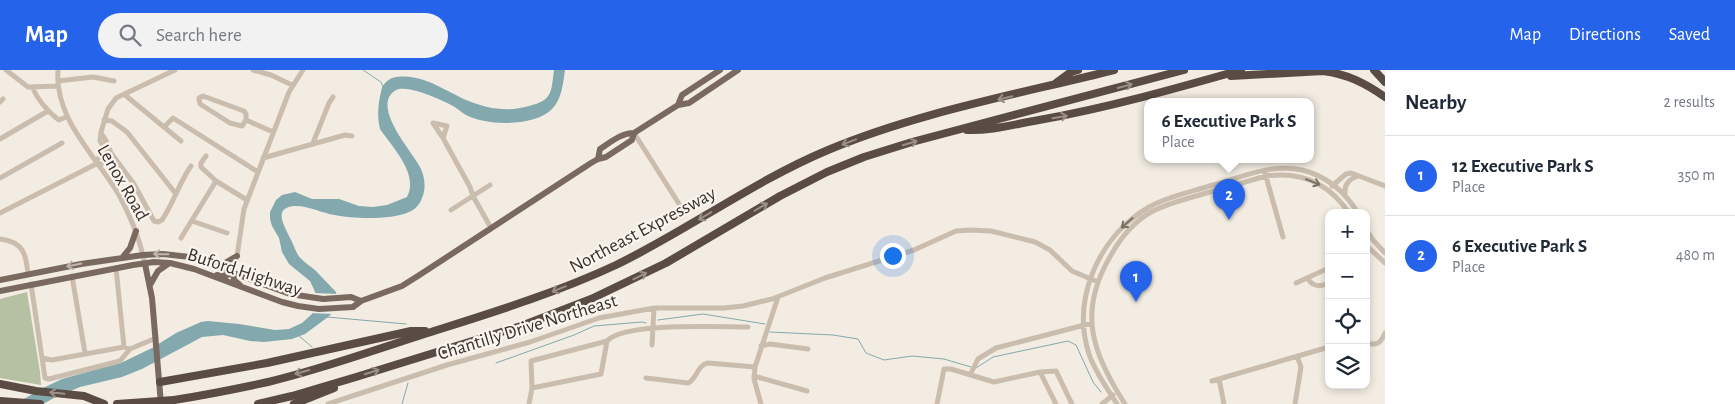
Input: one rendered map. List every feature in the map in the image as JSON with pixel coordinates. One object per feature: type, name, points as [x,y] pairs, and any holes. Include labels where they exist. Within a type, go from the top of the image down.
[{"type":"highway","points":[[1052,86],[1070,72],[1078,70]]},
{"type":"highway","name":"Northeast Expressway","points":[[117,404],[174,400],[270,382],[520,303],[573,284],[614,265],[687,227],[770,178],[829,150],[867,135],[905,123],[1114,70]]},
{"type":"highway","name":"Northeast Expressway","points":[[258,404],[356,377],[520,326],[591,299],[666,263],[780,196],[828,172],[864,158],[912,142],[1184,70]]},
{"type":"highway","points":[[960,130],[982,130],[1070,115],[1114,105],[1240,70]]},
{"type":"highway","points":[[1200,82],[1249,74],[1323,70],[1358,80],[1385,97]]},
{"type":"highway","points":[[1374,70],[1385,82]]},
{"type":"highway","points":[[160,380],[267,363],[411,331],[432,331]]},
{"type":"highway","points":[[294,404],[323,394],[356,377]]},
{"type":"highway","points":[[0,384],[36,391],[84,396],[104,404]]},
{"type":"highway","points":[[0,401],[40,404]]},
{"type":"main road","name":"Buford Highway","points":[[678,105],[682,95],[720,70]]},
{"type":"main road","name":"Buford Highway","points":[[0,291],[116,268],[170,263],[194,269],[288,304],[309,308],[353,307],[361,301],[402,286],[598,159],[600,149],[620,136],[626,133],[634,133],[678,105],[689,103],[738,70]]},
{"type":"main road","points":[[122,258],[130,248],[136,232]]},
{"type":"main road","name":"Buford Highway","points":[[2,280],[122,258],[162,254],[190,256],[290,294],[323,299],[351,297],[361,301]]},
{"type":"main road","points":[[218,267],[237,256]]},
{"type":"main road","points":[[150,285],[159,271],[170,263]]},
{"type":"main road","name":"Lenox Road","points":[[145,264],[150,285],[161,404]]},
{"type":"main road","points":[[194,269],[223,276],[233,272],[234,280],[242,286]]},
{"type":"street","points":[[6,70],[23,84],[33,88],[93,76],[114,80]]},
{"type":"street","name":"Lenox Road","points":[[58,70],[60,101],[66,116],[120,197],[136,232],[145,264]]},
{"type":"street","points":[[175,70],[116,98],[108,109],[100,141],[111,152],[134,184],[154,220],[158,222],[162,220],[182,179],[191,166]]},
{"type":"street","points":[[252,70],[270,75],[292,85]]},
{"type":"street","points":[[233,272],[247,200],[292,85],[303,70]]},
{"type":"street","points":[[33,88],[48,111],[58,120],[66,116]]},
{"type":"street","points":[[125,95],[181,140]]},
{"type":"street","points":[[203,96],[212,98],[244,111],[246,120],[242,126],[230,123],[200,104],[199,98],[203,96]]},
{"type":"street","points":[[313,143],[328,103],[334,97]]},
{"type":"street","points":[[0,139],[48,111]]},
{"type":"street","points":[[164,127],[173,118],[258,172]]},
{"type":"street","points":[[104,120],[112,122],[127,132],[176,194]]},
{"type":"street","points":[[246,120],[273,132]]},
{"type":"street","points":[[634,133],[682,207]]},
{"type":"street","points":[[263,158],[345,135],[352,136]]},
{"type":"street","points":[[443,138],[462,172],[472,196],[491,228]]},
{"type":"street","points":[[0,178],[62,143]]},
{"type":"street","points":[[0,213],[98,163],[111,152]]},
{"type":"street","points":[[206,156],[201,163],[201,167],[216,181],[247,200]]},
{"type":"street","points":[[1117,404],[1115,394],[1097,353],[1092,323],[1092,304],[1098,282],[1108,260],[1124,234],[1151,212],[1278,168],[1302,170],[1334,184],[1345,194],[1355,209]]},
{"type":"street","points":[[456,176],[462,172]]},
{"type":"street","points":[[1265,173],[1284,237]]},
{"type":"street","points":[[1125,404],[1098,374],[1090,356],[1083,324],[1084,303],[1090,279],[1099,257],[1119,230],[1139,213],[1166,199],[1265,173],[1290,175],[1314,182],[1329,190],[1346,209]]},
{"type":"street","points":[[1329,190],[1346,174],[1359,176],[1385,186]]},
{"type":"street","points":[[1345,194],[1348,181],[1359,176]]},
{"type":"street","points":[[181,238],[216,181]]},
{"type":"street","points":[[451,210],[490,185]]},
{"type":"street","points":[[192,220],[227,233]]},
{"type":"street","name":"Chantilly Drive Northeast","points":[[328,404],[447,365],[530,342],[599,318],[654,308],[724,308],[743,306],[778,297],[825,278],[914,250],[949,233],[970,230],[992,231],[1035,242],[1050,250],[1072,271],[1098,282]]},
{"type":"street","points":[[1370,235],[1385,253]]},
{"type":"street","points":[[0,239],[17,243],[27,259],[28,274]]},
{"type":"street","points":[[1370,245],[1375,242]]},
{"type":"street","points":[[1370,250],[1385,263]]},
{"type":"street","points":[[116,268],[124,347]]},
{"type":"street","points":[[1296,283],[1325,270]]},
{"type":"street","points":[[72,276],[85,353]]},
{"type":"street","points":[[1308,279],[1314,285],[1325,285]]},
{"type":"street","points":[[31,284],[45,378],[49,379],[120,360],[130,349],[156,338]]},
{"type":"street","points":[[761,404],[755,388],[755,367],[778,297]]},
{"type":"street","points":[[652,345],[654,308]]},
{"type":"street","points":[[970,375],[978,359],[996,348],[1092,323]]},
{"type":"street","points":[[532,388],[601,374],[607,341],[611,336],[621,333],[653,328],[748,327]]},
{"type":"street","points":[[1370,344],[1374,345],[1381,342],[1385,333]]},
{"type":"street","points":[[529,404],[532,388],[531,361],[607,341]]},
{"type":"street","points":[[761,346],[770,344],[808,348]]},
{"type":"street","points":[[42,358],[52,360],[124,347],[130,349]]},
{"type":"street","points":[[1212,381],[1325,348]]},
{"type":"street","points":[[1295,404],[1301,367],[1297,356]]},
{"type":"street","points":[[646,378],[688,383],[692,381],[700,367],[708,362],[755,367]]},
{"type":"street","points":[[937,404],[944,369],[951,369],[994,382],[1040,372],[1056,371],[1072,404]]},
{"type":"street","points":[[1040,372],[1056,404]]},
{"type":"street","points":[[754,376],[807,391]]},
{"type":"street","points":[[1218,379],[1224,404]]},
{"type":"street","points":[[1102,404],[1115,394]]},
{"type":"green space","points":[[27,292],[41,385],[0,378],[0,299]]},
{"type":"water","points":[[554,70],[565,70],[562,91],[558,101],[544,115],[523,122],[498,123],[475,119],[441,100],[425,93],[408,89],[396,90],[389,97],[390,118],[421,169],[424,184],[423,195],[413,210],[402,215],[393,216],[362,218],[343,216],[299,206],[287,207],[283,210],[283,224],[298,255],[336,292],[337,299],[333,312],[305,334],[292,339],[264,342],[223,335],[202,337],[142,369],[122,377],[80,387],[43,404],[15,404],[62,379],[123,362],[152,348],[176,333],[201,322],[239,324],[275,330],[289,329],[302,323],[312,314],[315,308],[316,294],[310,281],[289,264],[282,252],[279,238],[272,226],[270,212],[276,200],[282,195],[295,192],[312,199],[339,199],[359,206],[373,207],[387,205],[407,197],[410,179],[407,170],[380,129],[379,124],[379,101],[382,87],[386,82],[392,78],[403,76],[415,78],[436,85],[477,104],[496,109],[510,109],[537,104],[547,98],[551,89]]},
{"type":"pier","points":[[313,293],[339,294],[334,314],[309,313],[314,301]]},
{"type":"waterway","points":[[363,70],[381,82],[383,87]]},
{"type":"waterway","points":[[658,320],[703,314],[765,324]]},
{"type":"waterway","points":[[327,317],[406,324]]},
{"type":"waterway","points":[[496,363],[594,326],[646,323]]},
{"type":"waterway","points":[[770,332],[833,335],[858,339],[866,353],[884,360],[912,356],[944,359],[971,367]]},
{"type":"waterway","points":[[299,336],[312,347]]},
{"type":"waterway","points":[[976,368],[993,357],[1068,341],[1076,345],[1093,382],[1101,392]]},
{"type":"waterway","points":[[402,404],[408,383]]},
{"type":"place","name":"6 Executive Park S","points":[[1229,220]]},
{"type":"place","name":"12 Executive Park S","points":[[1136,302]]}]
